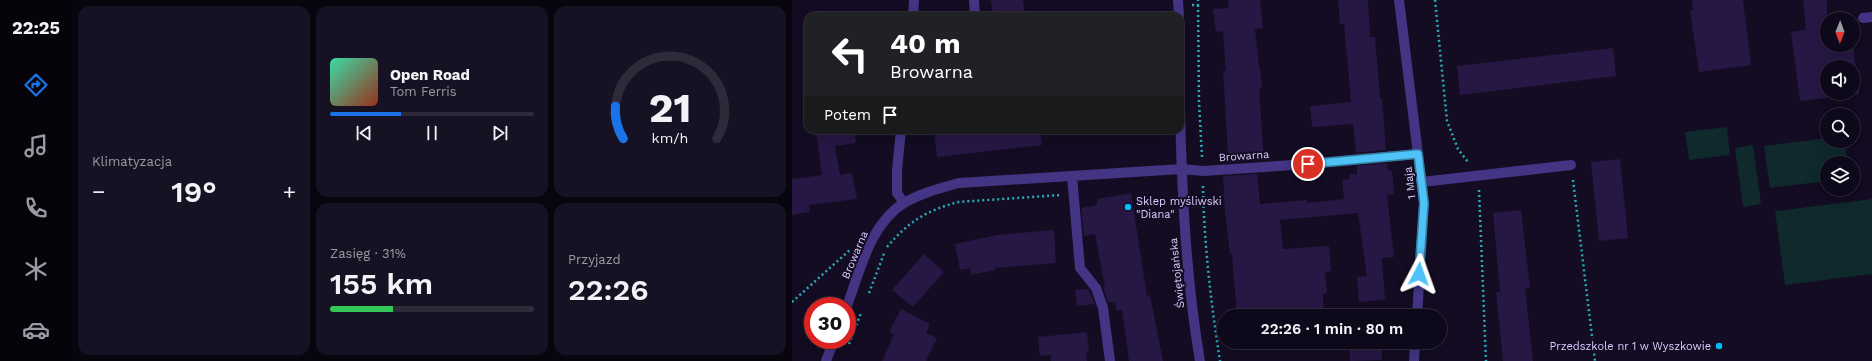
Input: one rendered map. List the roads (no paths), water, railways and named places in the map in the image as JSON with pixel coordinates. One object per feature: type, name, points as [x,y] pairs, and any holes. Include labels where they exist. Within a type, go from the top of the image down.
[{"type":"street","points":[[913,12],[914,0]]},
{"type":"street","points":[[974,0],[975,12]]},
{"type":"street","points":[[1178,0],[1179,12]]},
{"type":"street","name":"1 Maja","points":[[1399,0],[1424,203],[1417,309]]},
{"type":"street","points":[[901,134],[897,170],[897,193],[904,203]]},
{"type":"street","name":"Świętojańska","points":[[1180,134],[1181,169],[1188,271],[1200,361]]},
{"type":"street","name":"Browarna","points":[[850,297],[872,240],[885,221],[904,203],[930,191],[959,183],[1181,169],[1218,170],[1418,154]]},
{"type":"street","points":[[1422,182],[1571,165]]},
{"type":"street","points":[[1072,176],[1080,268],[1096,288],[1103,308],[1110,361]]},
{"type":"street","points":[[826,361],[831,349]]},
{"type":"street","points":[[1414,361],[1415,349]]},
{"type":"place","name":"Sklep myśliwski \"Diana\"","points":[[1128,207]]},
{"type":"place","name":"Przedszkole nr 1 w Wyszkowie","points":[[1719,346]]}]
